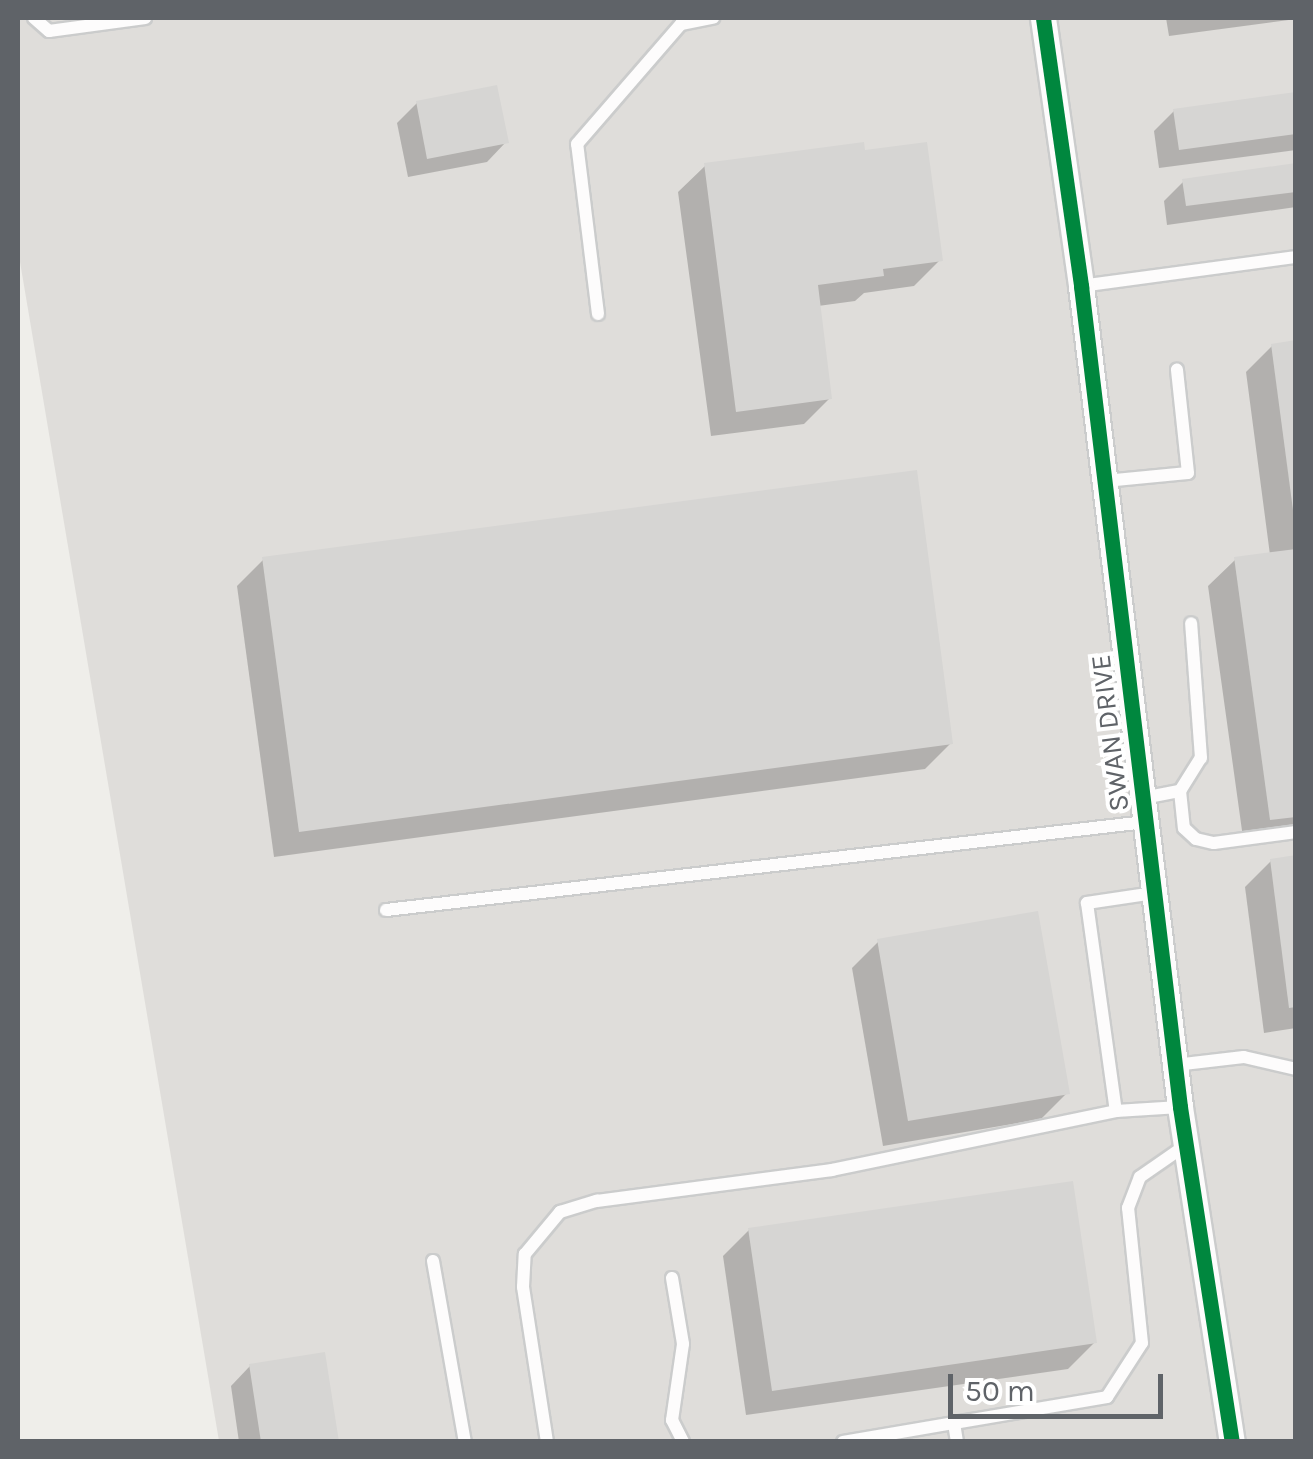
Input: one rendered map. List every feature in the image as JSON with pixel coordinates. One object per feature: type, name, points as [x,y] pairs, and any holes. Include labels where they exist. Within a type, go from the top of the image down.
[{"type":"street","name":"SWAN DRIVE","points":[[1044,18],[1082,286],[1180,1107],[1232,1442]]},
{"type":"lane","points":[[34,18],[48,31],[145,18]]},
{"type":"lane","points":[[598,314],[577,144],[681,24],[714,18]]},
{"type":"lane","points":[[1082,286],[1296,257]]},
{"type":"lane","points":[[1105,481],[1188,473],[1177,370]]},
{"type":"lane","points":[[386,910],[1144,810],[1180,791],[1201,758],[1191,623]]},
{"type":"lane","points":[[1180,791],[1184,828],[1196,839],[1214,844],[1296,832]]},
{"type":"lane","points":[[1116,1111],[1087,903],[1154,893]]},
{"type":"lane","points":[[1175,1065],[1244,1057],[1296,1069]]},
{"type":"lane","points":[[548,1442],[523,1287],[525,1254],[560,1212],[597,1201],[832,1170],[1116,1111],[1180,1107]]},
{"type":"lane","points":[[843,1442],[1107,1397],[1142,1343],[1128,1208],[1140,1177],[1186,1145]]},
{"type":"lane","points":[[433,1261],[466,1442]]},
{"type":"lane","points":[[672,1278],[683,1344],[672,1420],[683,1442]]},
{"type":"lane","points":[[954,1423],[957,1442]]},
{"type":"shaded area","points":[[18,18],[1295,18],[1295,1441],[219,1441],[18,250]]},
{"type":"building","points":[[497,85],[509,143],[427,159],[416,101]]},
{"type":"building","points":[[1296,92],[1296,134],[1179,150],[1173,109]]},
{"type":"building","points":[[864,142],[865,150],[927,142],[943,261],[883,269],[884,276],[818,285],[832,399],[736,412],[704,163]]},
{"type":"building","points":[[1296,163],[1296,192],[1186,206],[1182,179]]},
{"type":"building","points":[[1296,340],[1296,510],[1293,510],[1271,344]]},
{"type":"building","points":[[917,470],[953,744],[299,832],[262,557]]},
{"type":"building","points":[[1296,549],[1296,817],[1270,820],[1234,557]]},
{"type":"building","points":[[1296,855],[1296,1007],[1289,1008],[1270,859]]},
{"type":"building","points":[[1038,911],[1070,1094],[908,1121],[877,939]]},
{"type":"building","points":[[1073,1181],[1097,1343],[772,1391],[748,1228]]},
{"type":"building","points":[[325,1352],[339,1442],[261,1442],[249,1364]]},
{"type":"cycle path","points":[[1043,18],[1081,286],[1180,1107],[1232,1442]]}]
